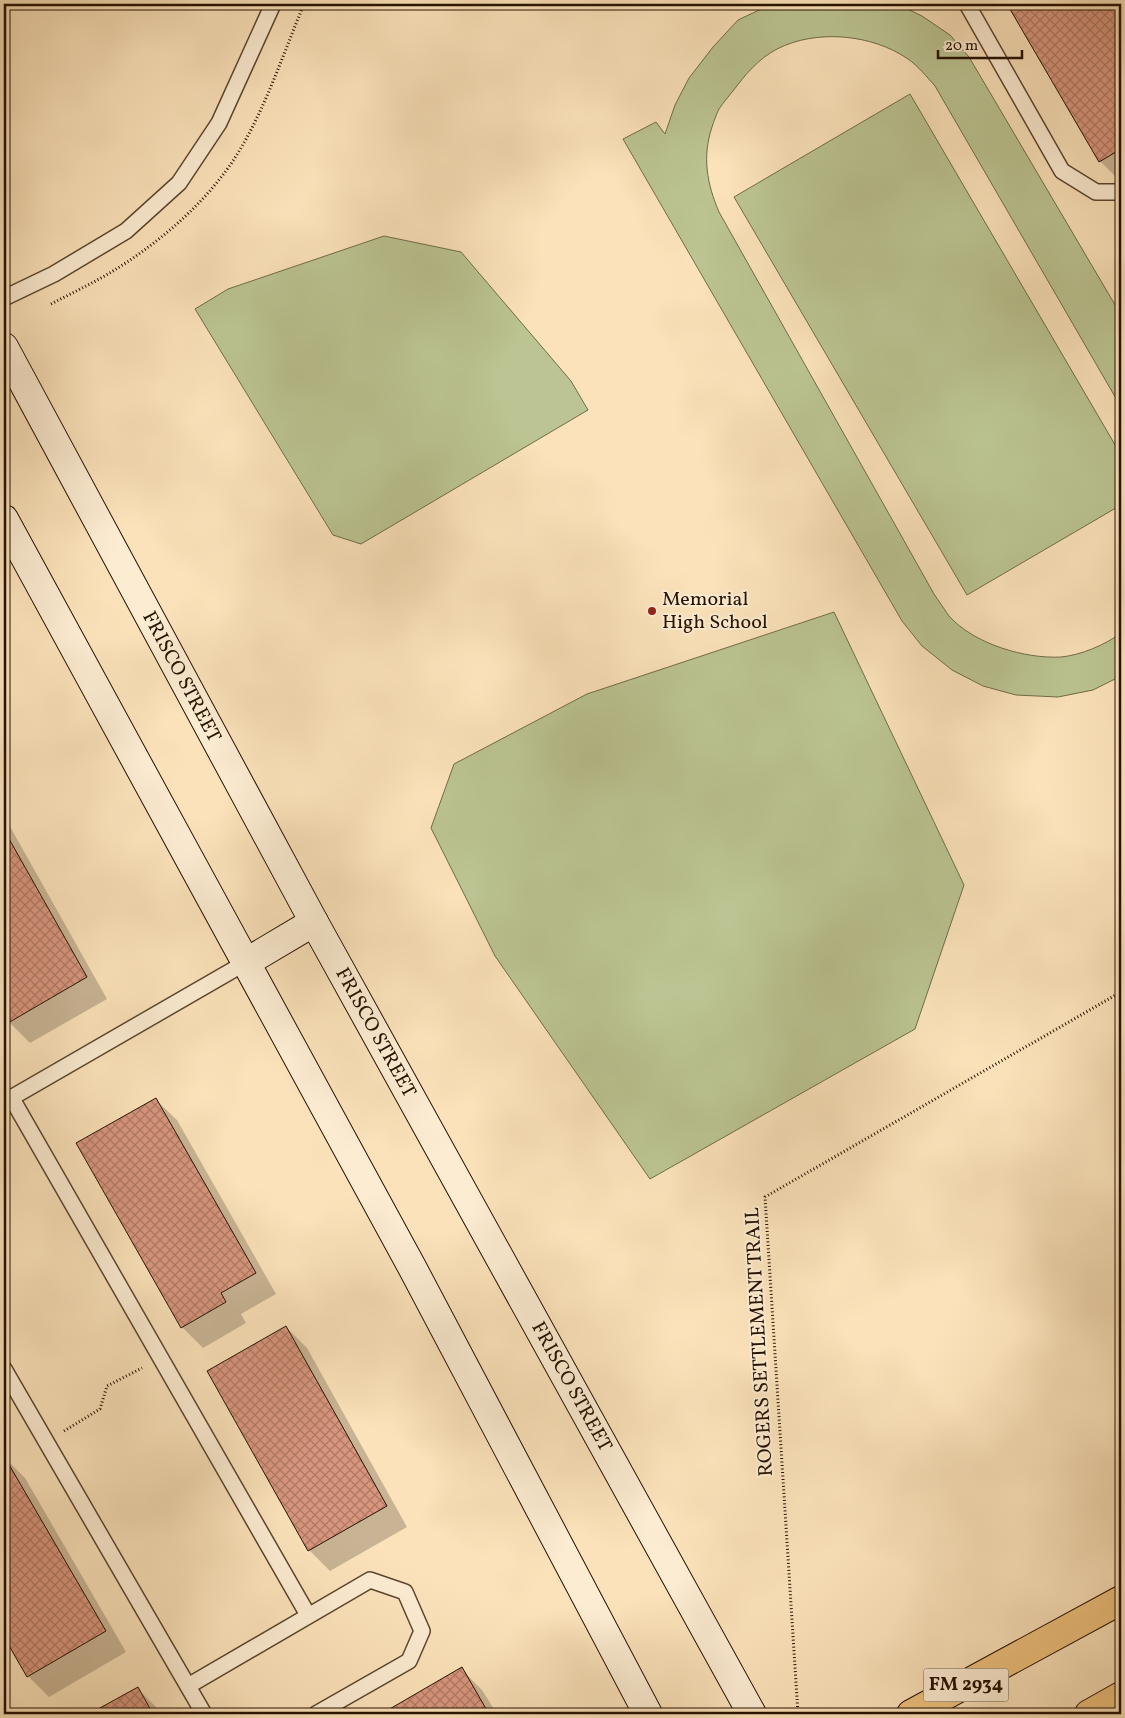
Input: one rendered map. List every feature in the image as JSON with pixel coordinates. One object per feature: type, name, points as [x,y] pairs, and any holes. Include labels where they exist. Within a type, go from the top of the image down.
[{"type":"main road","name":"FM 2934","points":[[911,1714],[1121,1600]]},
{"type":"street","name":"FRISCO STREET","points":[[4,348],[314,922],[752,1714]]},
{"type":"street","points":[[4,519],[413,1269],[648,1714]]},
{"type":"street","points":[[245,963],[314,922]]},
{"type":"lane","points":[[4,298],[54,274],[126,231],[179,183],[219,123],[273,4]]},
{"type":"lane","points":[[966,4],[1062,171],[1096,192],[1121,192]]},
{"type":"lane","points":[[245,963],[7,1099],[161,1358],[308,1615]]},
{"type":"lane","points":[[4,1369],[204,1714]]},
{"type":"lane","points":[[188,1686],[370,1580],[406,1592],[422,1631],[409,1661],[316,1714]]},
{"type":"path","name":"ROGERS SETTLEMENT TRAIL","points":[[798,1714],[766,1197],[1121,992]]},
{"type":"path","points":[[46,1441],[100,1409],[107,1386],[161,1358]]},
{"type":"green space","points":[[772,4],[897,4],[922,16],[950,35],[969,57],[1121,315],[1121,407],[935,86],[912,62],[894,51],[878,44],[844,37],[826,37],[792,43],[777,49],[758,62],[719,109],[709,138],[707,170],[711,191],[719,212],[934,594],[949,616],[960,626],[986,642],[1016,652],[1047,657],[1069,656],[1108,642],[1121,633],[1121,676],[1093,690],[1058,697],[1016,695],[983,686],[952,670],[922,646],[902,621],[623,139],[656,122],[665,134],[675,105],[689,78],[713,47],[738,20]]},
{"type":"green space","points":[[910,94],[1121,455],[1121,505],[967,595],[734,197]]},
{"type":"green space","points":[[384,236],[461,252],[571,381],[588,410],[361,544],[333,535],[195,309],[228,289]]},
{"type":"green space","points":[[834,612],[964,885],[915,1029],[650,1179],[495,956],[431,828],[454,764],[587,694]]},
{"type":"building","points":[[1007,4],[1121,4],[1121,149],[1099,162]]},
{"type":"building","points":[[4,830],[87,977],[8,1023],[4,1015]]},
{"type":"building","points":[[156,1098],[256,1273],[221,1293],[226,1302],[181,1328],[76,1143]]},
{"type":"building","points":[[286,1326],[387,1506],[308,1551],[207,1371]]},
{"type":"building","points":[[4,1456],[106,1631],[27,1677],[4,1637]]},
{"type":"building","points":[[462,1667],[489,1714],[381,1714]]},
{"type":"building","points":[[138,1687],[153,1714],[89,1714]]},
{"type":"place","name":"Memorial High School","points":[[652,611]]}]
